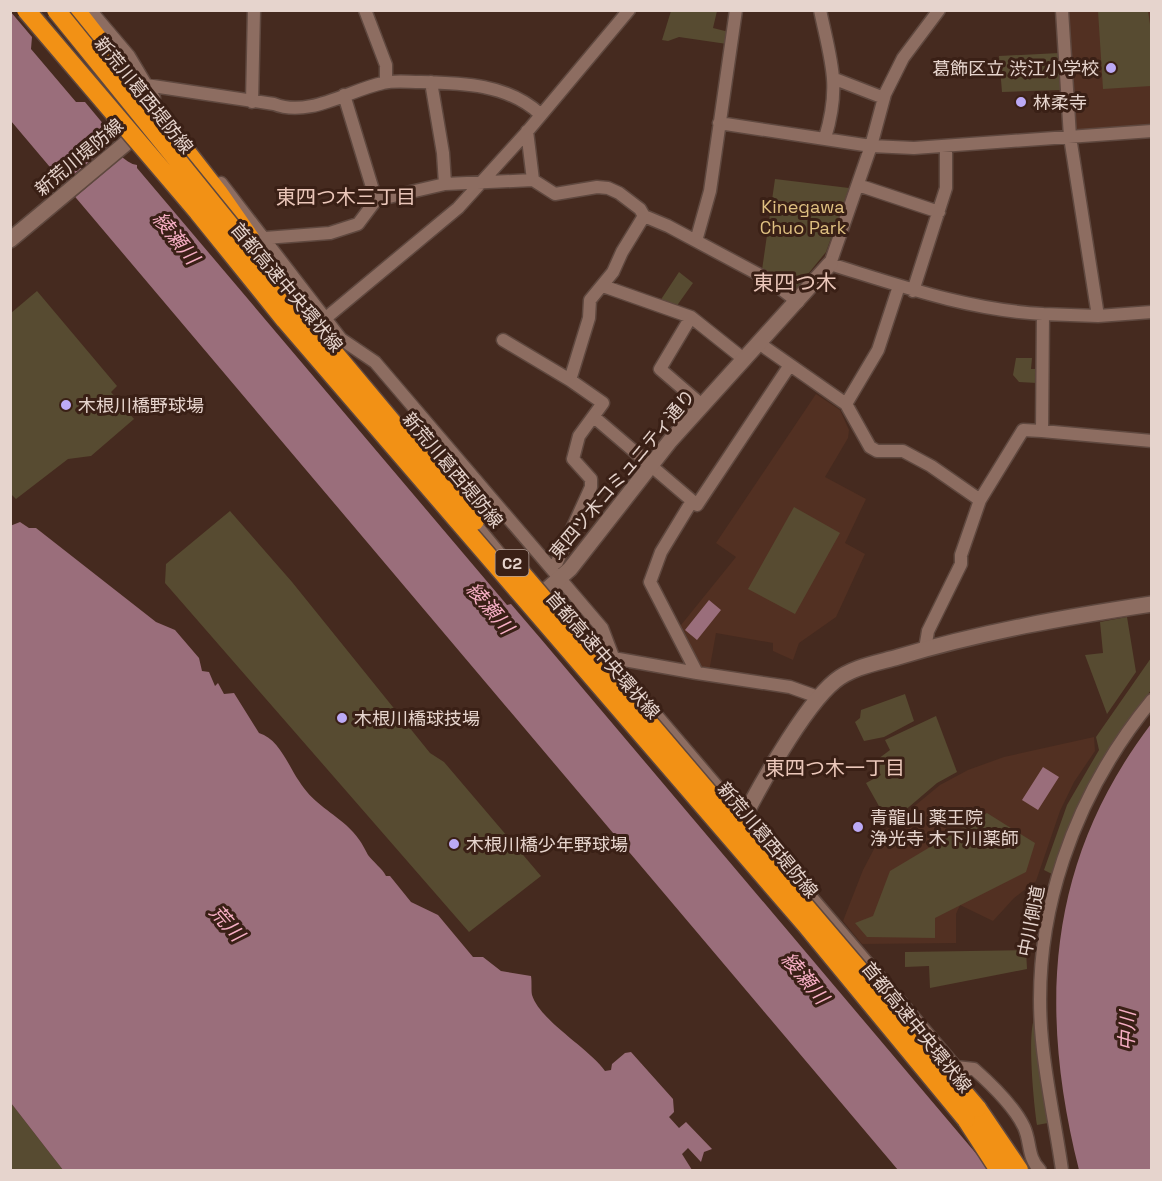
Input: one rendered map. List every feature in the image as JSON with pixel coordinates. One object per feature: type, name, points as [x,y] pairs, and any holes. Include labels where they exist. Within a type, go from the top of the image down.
[{"type":"highway","name":"首都高速中央環状線","points":[[26,10],[198,212],[285,320],[553,629],[912,1050],[966,1119],[999,1170]]},
{"type":"highway","points":[[36,10],[198,212]]},
{"type":"highway","name":"首都高速中央環状線","points":[[56,10],[315,324],[922,1041],[977,1108],[1018,1170]]},
{"type":"highway","points":[[76,10],[218,192],[315,324]]},
{"type":"main road","name":"新荒川葛西堤防線","points":[[50,10],[242,246],[315,324],[536,599],[965,1103],[1018,1170]]},
{"type":"main road","name":"新荒川堤防線","points":[[10,240],[145,128]]},
{"type":"main road","name":"東四ツ木コミュニティ通り","points":[[536,599],[556,573],[603,529],[651,466],[830,264]]},
{"type":"main road","points":[[736,833],[818,697],[845,674],[925,649],[1033,623],[1152,604]]},
{"type":"street","points":[[90,10],[129,56],[146,86],[265,238],[315,324],[375,362],[602,628],[618,670],[956,1067],[965,1092],[965,1103]]},
{"type":"street","points":[[252,102],[254,10]]},
{"type":"street","points":[[365,10],[386,65],[386,82]]},
{"type":"street","points":[[315,324],[458,208],[527,131],[629,10]]},
{"type":"street","points":[[696,241],[710,191],[736,10]]},
{"type":"street","points":[[820,10],[835,79],[834,108],[825,138]]},
{"type":"street","points":[[939,10],[903,58],[884,98],[872,146],[830,264],[945,300],[1043,314],[1098,316],[1152,312]]},
{"type":"street","points":[[1062,10],[1070,136],[1098,316]]},
{"type":"street","points":[[835,79],[884,98]]},
{"type":"street","points":[[146,86],[285,109],[304,108],[386,82],[472,83],[519,98],[540,114]]},
{"type":"street","points":[[431,82],[443,153],[445,184]]},
{"type":"street","points":[[344,95],[376,200]]},
{"type":"street","points":[[719,123],[872,146],[946,146],[1152,131]]},
{"type":"street","points":[[527,131],[533,180]]},
{"type":"street","points":[[914,291],[946,188],[946,146]]},
{"type":"street","points":[[265,238],[330,233],[358,224],[376,200],[445,184],[533,180],[555,194],[608,188],[626,198],[644,216],[771,281],[798,302]]},
{"type":"street","points":[[858,185],[939,212]]},
{"type":"street","points":[[570,380],[589,318],[590,300],[603,286],[644,216]]},
{"type":"street","points":[[603,286],[691,317],[745,360]]},
{"type":"street","points":[[846,404],[878,350],[899,286]]},
{"type":"street","points":[[1042,431],[1043,314]]},
{"type":"street","points":[[691,317],[660,369],[703,406]]},
{"type":"street","points":[[503,340],[570,380],[603,403],[579,436],[573,459],[591,479],[591,487],[557,562],[556,573]]},
{"type":"street","points":[[760,344],[846,404],[870,447],[877,451],[903,451],[980,500]]},
{"type":"street","points":[[594,417],[697,505],[790,365]]},
{"type":"street","points":[[925,649],[928,631],[961,564],[961,555],[980,500],[1023,430],[1152,441]]},
{"type":"street","points":[[692,501],[661,552],[650,582],[697,673]]},
{"type":"street","points":[[595,667],[613,654],[697,673],[790,687],[818,697]]},
{"type":"street","name":"中川側道","points":[[1062,1170],[1041,1038],[1041,970],[1049,914],[1072,830],[1121,741],[1152,700]]},
{"type":"street","points":[[956,1067],[974,1069],[1019,1119],[1026,1134],[1030,1155],[1040,1170]]},
{"type":"shaded area","name":"葛飾区立 渋江小学校","points":[[1068,11],[1151,11],[1151,126],[1075,131]]},
{"type":"shaded area","points":[[816,394],[840,410],[849,430],[848,438],[825,477],[866,499],[845,543],[865,554],[836,617],[799,643],[793,660],[773,651],[773,643],[716,633],[709,672],[698,670],[677,630],[736,557],[716,543]]},
{"type":"shaded area","points":[[1094,737],[1095,751],[1074,782],[1060,811],[1036,881],[1014,898],[993,921],[960,905],[956,914],[956,943],[862,944],[843,921],[863,870],[883,832],[940,785],[968,770],[1004,757]]},
{"type":"green space","points":[[671,11],[717,11],[713,28],[729,32],[727,44],[679,37],[668,41],[662,40]]},
{"type":"green space","points":[[1098,11],[1148,11],[1152,38],[1151,86],[1103,89]]},
{"type":"green space","points":[[1059,53],[1061,90],[1002,92],[999,56]]},
{"type":"green space","name":"Kinegawa Chuo Park","points":[[775,179],[849,188],[826,252],[794,291],[762,270]]},
{"type":"green space","points":[[679,272],[693,283],[676,307],[660,301]]},
{"type":"green space","name":"木根川橋野球場","points":[[37,291],[117,386],[111,392],[134,419],[91,456],[68,459],[16,499],[10,493],[11,313]]},
{"type":"green space","points":[[1016,358],[1032,358],[1031,369],[1037,369],[1037,383],[1019,382],[1013,375]]},
{"type":"green space","points":[[794,507],[840,533],[795,614],[748,589]]},
{"type":"green space","points":[[230,511],[292,582],[430,753],[444,762],[541,876],[469,932],[165,583],[166,564]]},
{"type":"green space","points":[[1127,617],[1136,672],[1107,714],[1085,655],[1103,653],[1100,622]]},
{"type":"green space","points":[[1151,658],[1151,690],[1110,748],[1082,797],[1063,844],[1054,875],[1044,870],[1067,805],[1099,750],[1096,737]]},
{"type":"green space","points":[[905,694],[914,721],[884,737],[864,741],[855,722],[860,718],[861,710]]},
{"type":"green space","points":[[936,716],[957,772],[937,783],[889,824],[866,783],[881,775],[874,762],[890,750],[885,740]]},
{"type":"green space","points":[[987,813],[1035,843],[1026,872],[935,918],[935,938],[867,937],[855,923],[873,916],[890,871]]},
{"type":"green space","points":[[1026,950],[1027,969],[930,988],[929,966],[905,967],[905,952]]},
{"type":"green space","points":[[1036,1015],[1037,1050],[1048,1123],[1037,1125],[1031,1050],[1033,1022]]},
{"type":"green space","points":[[11,1103],[63,1170],[11,1170]]},
{"type":"water","name":"綾瀬川","points":[[10,11],[32,37],[31,49],[76,102],[85,102],[105,126],[104,135],[114,149],[123,158],[137,165],[137,168],[507,605],[511,604],[541,639],[990,1170],[898,1170],[11,121]]},
{"type":"water","name":"荒川","points":[[20,522],[29,528],[36,528],[156,622],[175,630],[199,658],[202,671],[209,672],[215,686],[218,683],[224,694],[234,693],[259,733],[278,747],[309,795],[353,832],[370,858],[386,876],[390,876],[411,902],[438,915],[473,957],[483,957],[501,971],[531,976],[532,995],[537,1005],[605,1071],[611,1070],[612,1064],[625,1053],[631,1052],[673,1099],[674,1112],[669,1117],[679,1128],[686,1122],[712,1149],[704,1152],[701,1162],[688,1148],[682,1154],[692,1170],[63,1170],[11,1103],[10,526]]},
{"type":"water","points":[[709,600],[721,610],[697,640],[685,630]]},
{"type":"water","name":"中川","points":[[1151,724],[1151,1170],[1079,1170],[1066,1110],[1058,1051],[1056,993],[1061,937],[1072,882],[1090,829],[1116,776]]},
{"type":"water","points":[[1043,767],[1059,777],[1038,810],[1022,800]]},
{"type":"pier","points":[[107,147],[119,160],[73,199],[61,185]]},
{"type":"place","name":"葛飾区立 渋江小学校","points":[[1111,68]]},
{"type":"place","name":"林柔寺","points":[[1021,102]]},
{"type":"place","name":"木根川橋野球場","points":[[66,405]]},
{"type":"place","name":"木根川橋球技場","points":[[342,718]]},
{"type":"place","name":"青龍山 薬王院 浄光寺 木下川薬師","points":[[858,827]]},
{"type":"place","name":"木根川橋少年野球場","points":[[454,844]]},
{"type":"district","name":"東四つ木三丁目","points":[[346,197]]},
{"type":"district","name":"東四つ木","points":[[795,282]]},
{"type":"district","name":"東四つ木一丁目","points":[[835,768]]}]
